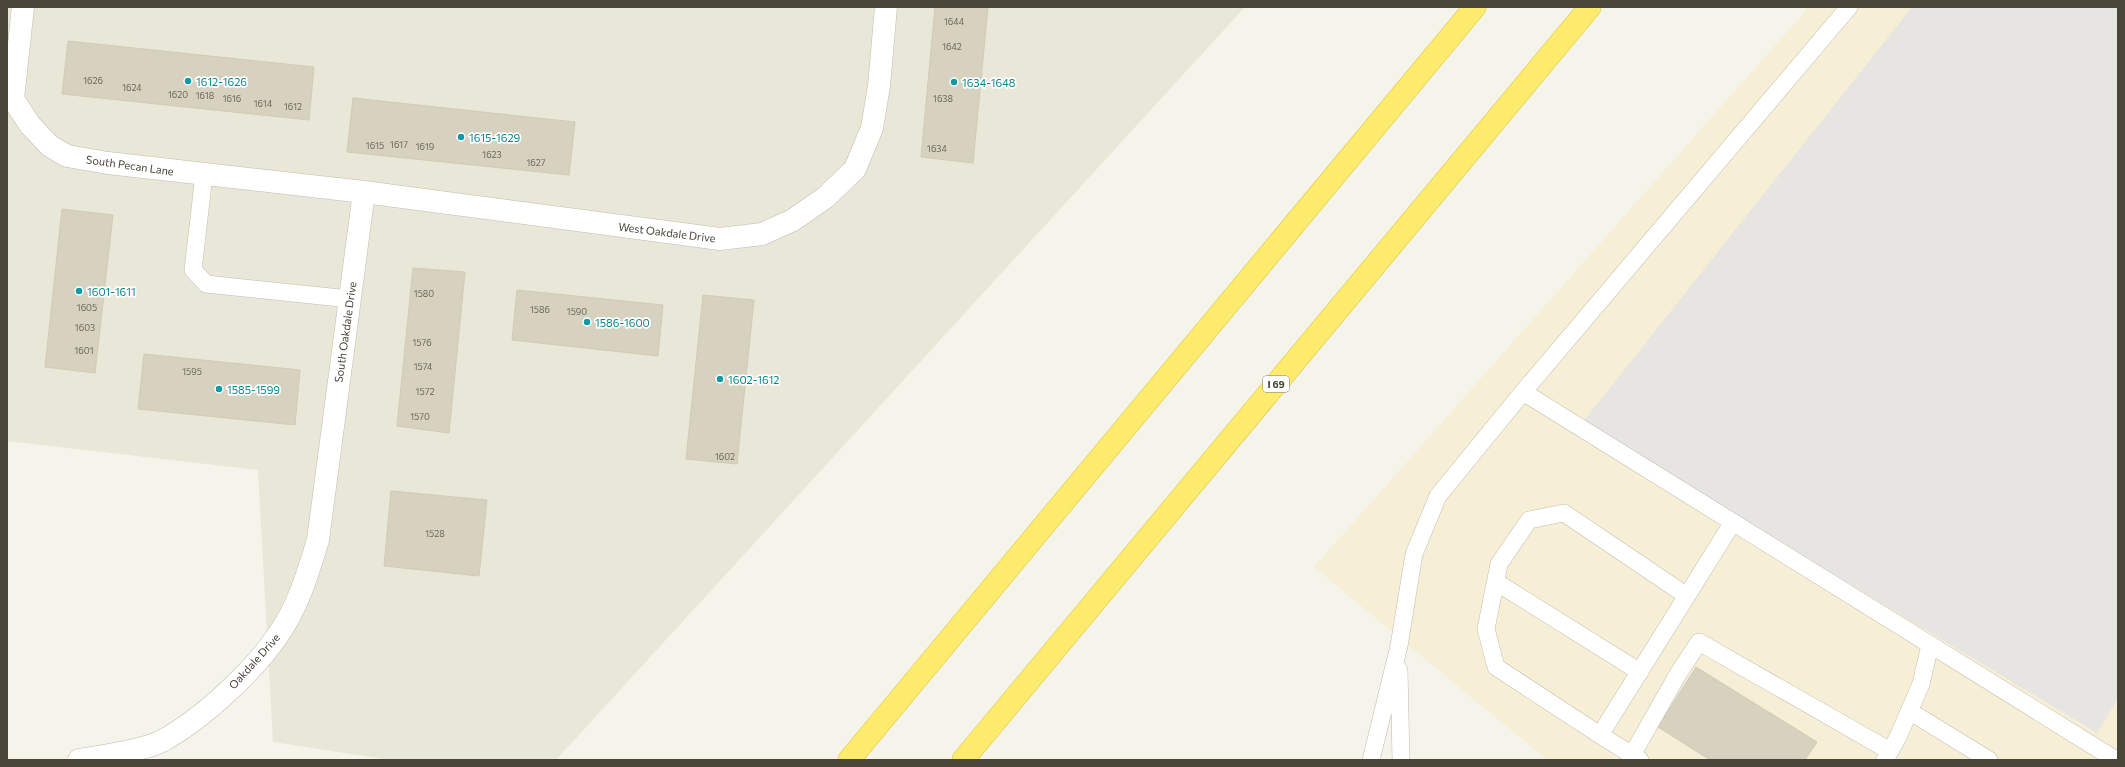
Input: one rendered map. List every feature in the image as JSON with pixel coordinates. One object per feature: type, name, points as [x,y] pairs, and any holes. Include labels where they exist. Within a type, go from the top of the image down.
[{"type":"highway","points":[[849,760],[1475,7]]},
{"type":"highway","name":"I 69","points":[[963,760],[1590,7]]},
{"type":"highway","points":[[983,760],[1068,634]]},
{"type":"street","name":"South Pecan Lane","points":[[23,7],[10,99],[30,126],[50,146],[67,156],[108,164],[364,192]]},
{"type":"street","name":"West Oakdale Drive","points":[[364,192],[720,239],[762,234],[793,220],[826,197],[854,169],[872,128],[879,86],[886,7]]},
{"type":"street","name":"South Oakdale Drive","points":[[326,472],[364,192]]},
{"type":"street","name":"Oakdale Drive","points":[[79,760],[119,754],[161,741],[205,711],[250,668],[279,635],[303,588],[318,540],[326,472]]},
{"type":"lane","points":[[1371,760],[1399,646],[1414,554],[1438,496],[1523,392],[1849,7]]},
{"type":"lane","points":[[204,175],[193,270],[206,284],[350,299]]},
{"type":"lane","points":[[1523,392],[2116,760]]},
{"type":"lane","points":[[1687,596],[1564,513],[1529,520],[1499,564],[1486,629],[1496,667],[1636,758],[1678,674],[1700,642],[1888,755],[1921,684],[1930,644]]},
{"type":"lane","points":[[1600,735],[1733,522]]},
{"type":"lane","points":[[1496,582],[1640,672]]},
{"type":"lane","points":[[1399,646],[1401,760]]},
{"type":"lane","points":[[1909,711],[1989,760]]},
{"type":"shaded area","points":[[7,7],[1245,7],[556,760],[390,760],[273,742],[258,470],[7,441]]},
{"type":"shaded area","points":[[1809,7],[2118,7],[2118,760],[1547,760],[1314,567]]},
{"type":"shaded area","points":[[1912,7],[2118,7],[2118,699],[2097,733],[1582,423]]},
{"type":"building","name":"1634-1648","points":[[935,7],[988,7],[973,163],[921,157]]},
{"type":"building","name":"1612-1626","points":[[68,41],[314,67],[309,120],[62,94]]},
{"type":"building","name":"1615-1629","points":[[353,98],[575,122],[569,175],[347,152]]},
{"type":"building","name":"1601-1611","points":[[62,209],[113,215],[95,373],[45,367]]},
{"type":"building","points":[[413,268],[465,272],[449,433],[397,426]]},
{"type":"building","name":"1586-1600","points":[[517,290],[663,305],[658,356],[512,340]]},
{"type":"building","name":"1602-1612","points":[[703,295],[754,300],[737,464],[686,459]]},
{"type":"building","name":"1585-1599","points":[[144,354],[300,370],[295,425],[138,409]]},
{"type":"building","points":[[391,491],[487,500],[479,576],[384,566]]},
{"type":"building","points":[[1696,667],[1817,742],[1805,760],[1710,760],[1658,727]]},
{"type":"place","name":"1612-1626","points":[[188,81]]},
{"type":"place","name":"1634-1648","points":[[954,82]]},
{"type":"place","name":"1615-1629","points":[[461,137]]},
{"type":"place","name":"1601-1611","points":[[79,291]]},
{"type":"place","name":"1586-1600","points":[[587,322]]},
{"type":"place","name":"1602-1612","points":[[720,379]]},
{"type":"place","name":"1585-1599","points":[[219,389]]}]
